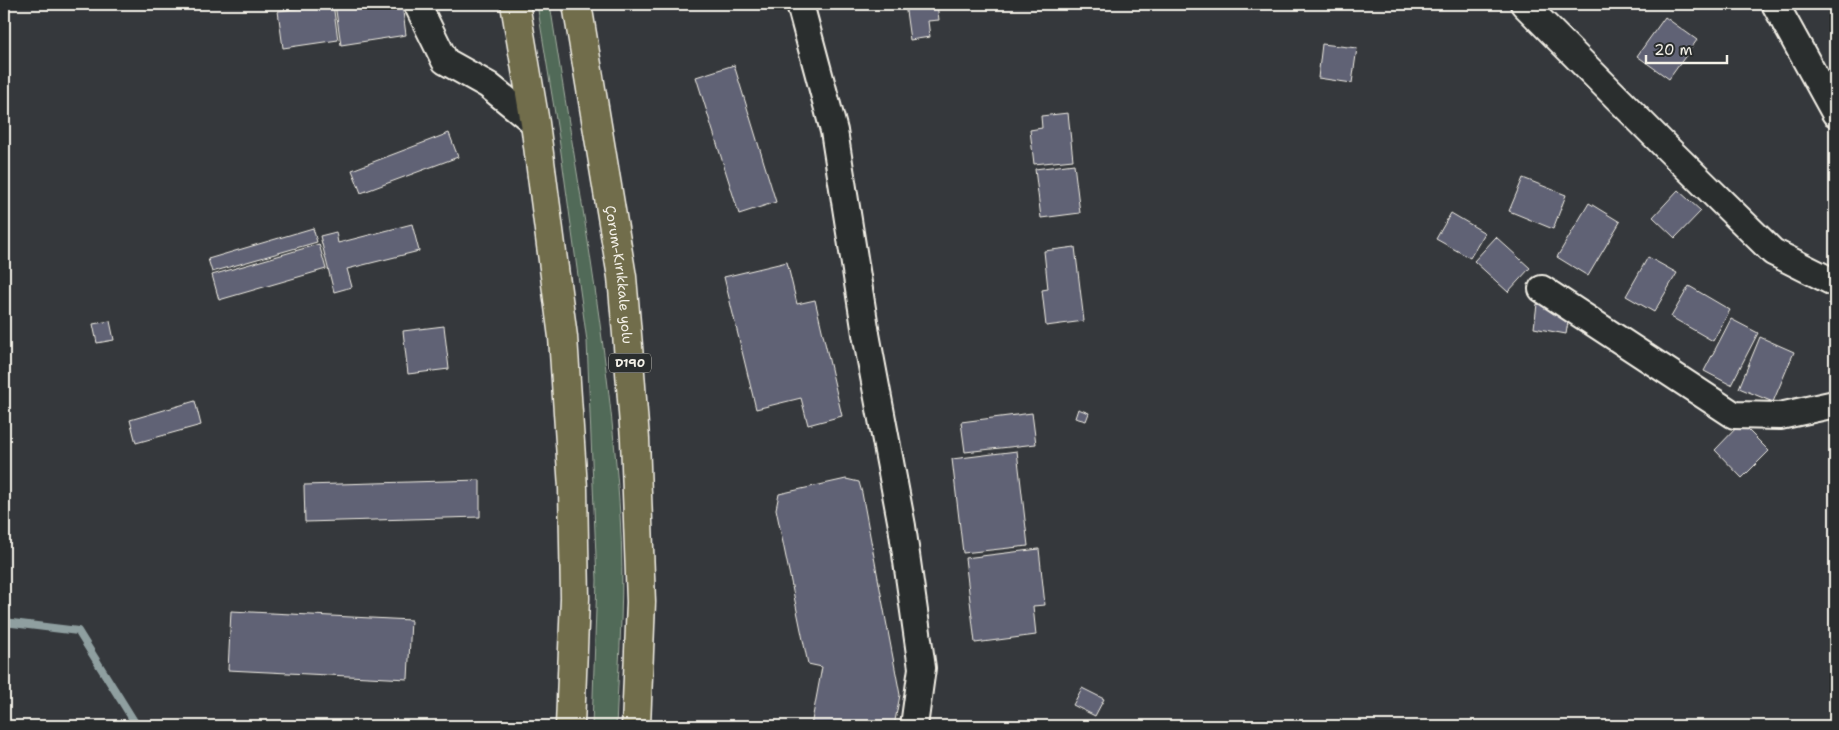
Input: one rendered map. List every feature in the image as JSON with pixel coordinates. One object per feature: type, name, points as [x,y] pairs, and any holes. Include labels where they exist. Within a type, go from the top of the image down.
[{"type":"highway","points":[[515,4],[535,124],[563,337],[573,488],[575,598],[570,726]]},
{"type":"highway","name":"Çorum-Kırıkkale yolu","points":[[577,4],[622,277],[628,346],[636,448],[641,593],[636,726]]},
{"type":"street","points":[[417,4],[445,61],[488,85],[535,124]]},
{"type":"street","points":[[800,4],[834,131],[866,334],[902,526],[922,668],[914,726]]},
{"type":"street","points":[[1524,4],[1773,252],[1835,283]]},
{"type":"street","points":[[1775,4],[1835,113]]},
{"type":"street","points":[[1542,289],[1734,415],[1780,416],[1835,404]]},
{"type":"green space","points":[[537,4],[550,4],[591,259],[608,387],[620,515],[622,568],[616,726],[592,726],[597,580],[587,341],[559,138]]},
{"type":"building","points":[[333,4],[338,40],[283,48],[278,11]]},
{"type":"building","points":[[335,4],[402,4],[406,35],[341,45]]},
{"type":"building","points":[[905,4],[937,4],[939,20],[928,21],[930,37],[910,40]]},
{"type":"building","points":[[1665,17],[1697,40],[1669,79],[1637,56]]},
{"type":"building","points":[[1322,44],[1357,48],[1352,83],[1318,78]]},
{"type":"building","points":[[734,65],[776,202],[739,214],[696,77]]},
{"type":"building","points":[[1068,113],[1073,160],[1034,164],[1030,130],[1042,128],[1041,116]]},
{"type":"building","points":[[449,133],[458,157],[361,193],[352,170]]},
{"type":"building","points":[[1074,164],[1080,213],[1041,218],[1035,169]]},
{"type":"building","points":[[1523,178],[1566,195],[1553,229],[1509,211]]},
{"type":"building","points":[[1678,190],[1701,211],[1675,238],[1653,217]]},
{"type":"building","points":[[1589,203],[1620,222],[1588,276],[1557,257]]},
{"type":"building","points":[[1451,213],[1485,233],[1470,258],[1436,239]]},
{"type":"building","points":[[412,224],[419,251],[347,269],[352,287],[334,292],[320,236],[336,232],[338,243]]},
{"type":"building","points":[[313,228],[317,242],[212,272],[208,259]]},
{"type":"building","points":[[1496,237],[1530,268],[1508,292],[1474,261]]},
{"type":"building","points":[[319,244],[326,269],[219,300],[212,275]]},
{"type":"building","points":[[1075,247],[1084,321],[1046,326],[1042,290],[1048,289],[1044,251]]},
{"type":"building","points":[[1648,257],[1677,273],[1654,312],[1626,296]]},
{"type":"building","points":[[787,262],[797,304],[815,300],[842,416],[808,425],[801,398],[756,409],[724,277]]},
{"type":"building","points":[[1689,286],[1730,310],[1713,341],[1671,317]]},
{"type":"building","points":[[1537,304],[1570,310],[1566,334],[1534,328]]},
{"type":"building","points":[[1731,319],[1758,333],[1731,385],[1704,371]]},
{"type":"building","points":[[110,321],[114,340],[97,343],[93,324]]},
{"type":"building","points":[[444,326],[449,369],[408,374],[403,331]]},
{"type":"building","points":[[1760,337],[1794,352],[1773,402],[1739,388]]},
{"type":"building","points":[[195,401],[201,425],[136,443],[130,420]]},
{"type":"building","points":[[1078,409],[1089,413],[1086,421],[1075,418]]},
{"type":"building","points":[[1032,413],[1036,444],[965,452],[961,422]]},
{"type":"building","points":[[1741,423],[1769,451],[1742,478],[1715,450]]},
{"type":"building","points":[[1017,451],[1028,546],[963,553],[952,459]]},
{"type":"building","points":[[846,479],[859,482],[862,493],[900,695],[894,726],[811,726],[822,667],[808,664],[776,509],[779,494]]},
{"type":"building","points":[[480,480],[480,517],[305,522],[304,485]]},
{"type":"building","points":[[1039,549],[1045,605],[1033,606],[1036,635],[975,643],[965,558]]},
{"type":"building","points":[[231,611],[411,620],[408,679],[228,670]]},
{"type":"building","points":[[1082,688],[1104,699],[1095,716],[1073,705]]},
{"type":"waterway","points":[[4,622],[78,631],[137,726]]}]
